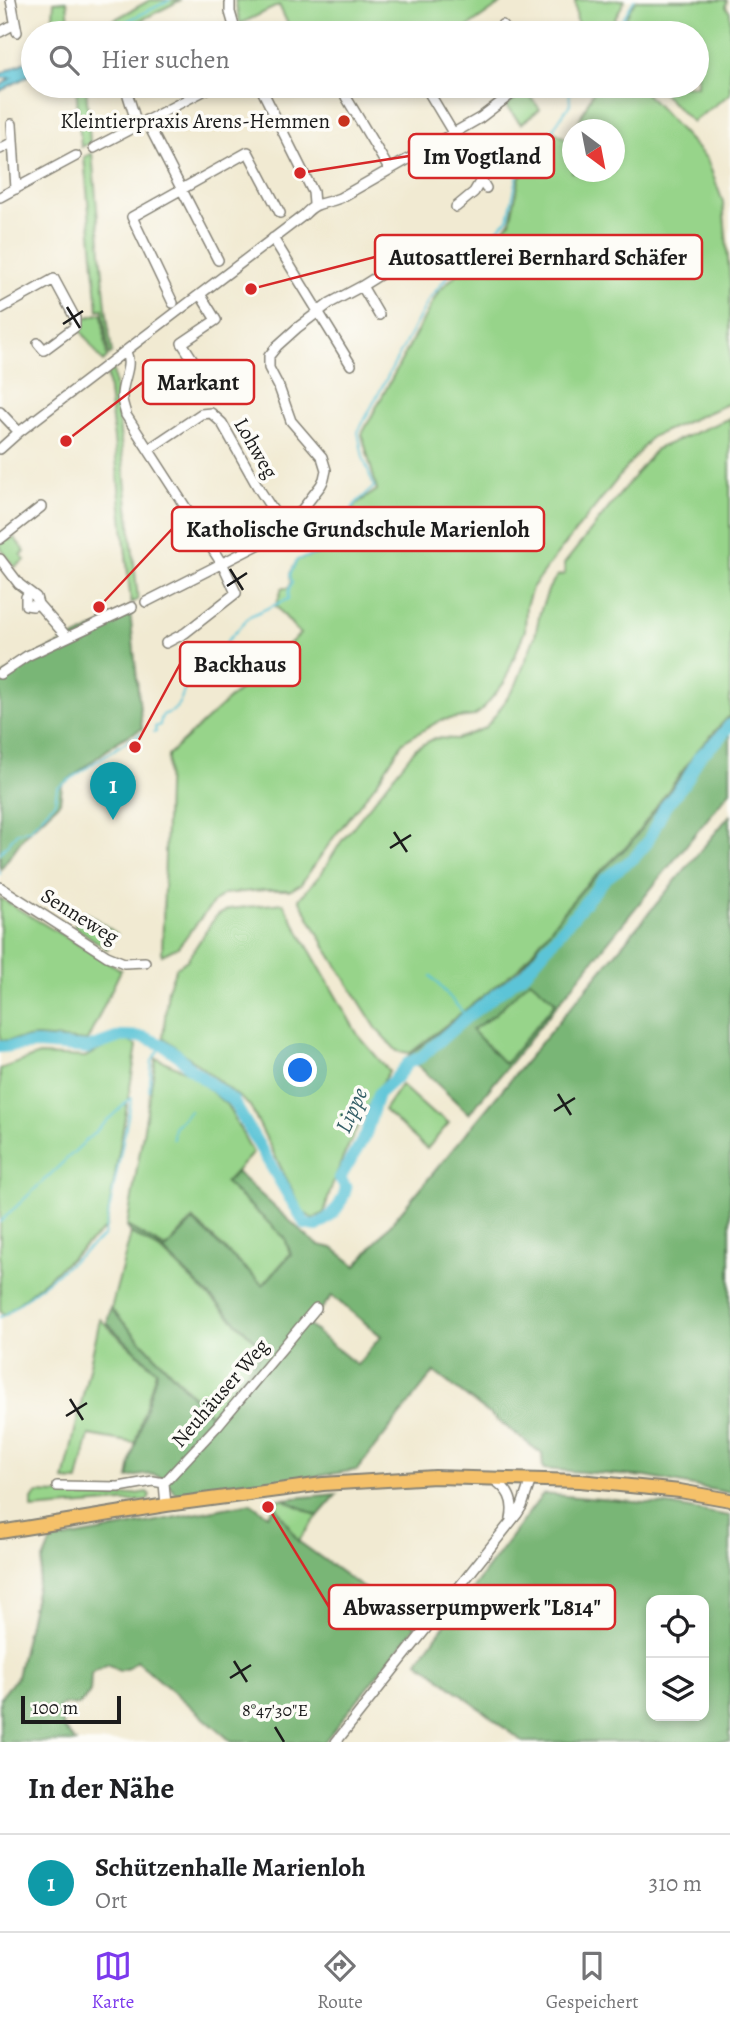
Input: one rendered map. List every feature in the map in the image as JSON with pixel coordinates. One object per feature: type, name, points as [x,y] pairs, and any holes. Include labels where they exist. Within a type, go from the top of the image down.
[{"type":"main road","points":[[0,1532],[166,1505],[323,1484],[435,1477],[580,1480],[730,1500]]},
{"type":"street","points":[[0,32],[16,28],[11,0]]},
{"type":"street","points":[[230,0],[233,21]]},
{"type":"street","points":[[131,98],[218,260]]},
{"type":"street","points":[[94,148],[188,98]]},
{"type":"street","points":[[266,98],[313,192],[314,204]]},
{"type":"street","points":[[347,98],[388,169]]},
{"type":"street","points":[[432,98],[483,184],[455,206]]},
{"type":"street","points":[[0,449],[304,215],[314,204],[340,198],[480,118],[506,98]]},
{"type":"street","points":[[12,124],[16,189]]},
{"type":"street","points":[[0,149],[13,142]]},
{"type":"street","points":[[173,303],[132,216],[248,152],[280,214]]},
{"type":"street","points":[[0,197],[76,156]]},
{"type":"street","points":[[273,238],[351,365]]},
{"type":"street","points":[[146,602],[285,529],[321,485],[326,470],[322,457],[291,421],[268,360],[276,346],[318,312],[410,256]]},
{"type":"street","points":[[0,309],[54,279],[75,318],[75,327],[44,349],[38,343]]},
{"type":"street","points":[[362,286],[379,314]]},
{"type":"street","points":[[200,294],[216,320],[182,343],[206,380]]},
{"type":"street","points":[[126,352],[128,367],[122,400],[126,415],[221,564],[236,593],[185,633],[166,643]]},
{"type":"street","points":[[0,412],[19,432]]},
{"type":"street","name":"Lohweg","points":[[149,449],[201,414],[211,413],[222,423],[285,529]]},
{"type":"street","points":[[0,539],[41,507]]},
{"type":"street","points":[[0,559],[19,584],[36,597],[38,604],[67,637]]},
{"type":"street","points":[[0,674],[27,656],[131,607]]},
{"type":"street","name":"Senneweg","points":[[0,887],[107,957],[124,963],[145,962]]},
{"type":"street","name":"Neuhäuser Weg","points":[[164,1483],[218,1425],[316,1308]]},
{"type":"street","points":[[493,1479],[503,1485],[510,1494],[513,1505]]},
{"type":"street","points":[[511,1521],[513,1505],[526,1479]]},
{"type":"street","points":[[340,1741],[522,1506],[526,1479]]},
{"type":"street","points":[[57,1486],[119,1487],[153,1481],[164,1483],[166,1505]]},
{"type":"green space","points":[[150,0],[181,0],[140,21],[112,21]]},
{"type":"green space","points":[[235,0],[506,0],[476,21],[286,21],[279,5],[246,21],[239,21]]},
{"type":"green space","points":[[575,0],[625,0],[614,21],[577,21]]},
{"type":"green space","points":[[637,0],[727,0],[726,7],[730,12],[730,94],[692,122],[667,98],[709,98],[709,21],[624,21]]},
{"type":"green space","points":[[67,1],[69,21],[53,21],[54,2]]},
{"type":"green space","points":[[77,98],[87,98],[90,143],[81,147]]},
{"type":"green space","points":[[516,98],[531,98],[540,109],[521,124],[506,106]]},
{"type":"green space","points":[[590,98],[650,98],[707,159],[723,202],[730,282],[730,403],[651,437],[532,588],[526,606],[525,630],[504,683],[481,711],[474,716],[441,720],[403,742],[378,781],[301,884],[291,890],[224,894],[214,902],[178,947],[162,955],[168,755],[300,634],[276,606],[282,588],[289,588],[290,574],[297,560],[317,554],[333,545],[356,504],[377,490],[362,434],[438,292],[510,222],[520,176],[537,157],[553,131],[562,136],[562,182],[625,182],[625,119],[580,119]]},
{"type":"green space","points":[[92,153],[112,353],[109,355],[103,309],[98,310],[84,157]]},
{"type":"green space","points":[[102,313],[107,358],[103,362],[79,328],[78,320]]},
{"type":"green space","points":[[113,368],[138,599],[131,603],[107,372]]},
{"type":"green space","points":[[730,418],[730,715],[697,751],[630,843],[582,889],[520,967],[410,1053],[397,1051],[378,1031],[299,899],[416,748],[435,738],[457,739],[485,728],[497,713],[516,685],[535,636],[549,588],[557,576],[565,574],[564,564],[656,449]]},
{"type":"green space","points":[[6,537],[9,540],[14,537],[25,552],[21,555],[25,560],[15,567],[1,549],[0,542]]},
{"type":"green space","points":[[130,611],[142,729],[121,739],[62,785],[60,802],[26,834],[0,870],[0,678],[29,659]]},
{"type":"green space","points":[[730,718],[730,791],[469,1114],[408,1056],[521,969],[562,913],[630,844],[698,753]],"holes":[[[530,980],[556,1002],[505,1064],[472,1030],[494,1015]]]},
{"type":"green space","points":[[730,815],[730,1493],[646,1477],[543,1469],[542,1454],[434,1372],[357,1470],[179,1497],[157,1476],[128,1478],[157,1371],[107,1323],[110,1308],[210,1415],[265,1350],[164,1251],[131,1233],[126,1226],[166,1249],[193,1221],[263,1285],[291,1254],[285,1238],[226,1183],[236,1172],[311,1240],[333,1248],[356,1266]],"holes":[[[332,1296],[381,1336],[357,1365],[308,1325]]]},
{"type":"green space","points":[[0,898],[121,970],[87,1041],[37,1037],[0,1041]]},
{"type":"green space","points":[[283,903],[358,1035],[389,1071],[343,1157],[324,1213],[313,1219],[303,1212],[250,1106],[163,1037],[168,989],[176,968],[187,960],[216,916],[229,909]]},
{"type":"green space","points":[[84,911],[117,934],[107,949],[74,926]]},
{"type":"green space","points":[[530,979],[556,1002],[505,1064],[472,1030],[494,1015]]},
{"type":"green space","points":[[123,1038],[137,1046],[106,1228],[5,1315],[0,1311],[0,1069],[39,1055],[85,1057]]},
{"type":"green space","points":[[156,1058],[189,1072],[227,1105],[253,1153],[225,1183],[285,1238],[290,1254],[263,1285],[193,1219],[166,1248],[127,1226]]},
{"type":"green space","points":[[401,1085],[433,1114],[449,1123],[427,1149],[384,1110]]},
{"type":"green space","points":[[131,1233],[163,1252],[265,1350],[211,1415],[111,1309]]},
{"type":"green space","points":[[100,1319],[156,1371],[135,1443],[89,1435],[78,1481],[64,1480]]},
{"type":"green space","points":[[147,1492],[150,1495],[148,1500],[32,1509],[32,1499],[38,1493],[119,1497]]},
{"type":"green space","points":[[337,1494],[318,1516],[283,1499]]},
{"type":"green space","points":[[543,1494],[668,1505],[730,1516],[730,1742],[523,1742],[418,1661]]},
{"type":"green space","points":[[283,1499],[318,1516],[298,1541],[276,1506],[275,1500]]},
{"type":"green space","points":[[251,1503],[268,1515],[276,1506],[298,1541],[416,1626],[324,1742],[232,1742],[137,1661],[119,1671],[108,1664],[91,1673],[90,1693],[79,1705],[59,1707],[64,1729],[76,1742],[0,1742],[0,1698],[17,1677],[43,1560],[51,1541]]},
{"type":"water","points":[[21,64],[21,80],[0,91],[0,86],[11,78],[0,78],[0,74]]},
{"type":"waterway","points":[[127,21],[170,0]]},
{"type":"waterway","points":[[621,21],[634,0]]},
{"type":"waterway","points":[[154,732],[163,715],[178,706],[192,675],[211,672],[227,641],[250,616],[288,599],[292,583],[290,575],[297,560],[317,554],[333,543],[355,504],[374,487],[363,457],[358,432],[429,299],[453,270],[508,219],[518,173],[536,154],[570,104],[570,98]]},
{"type":"waterway","name":"Lippe","points":[[0,1047],[37,1044],[88,1048],[122,1036],[144,1037],[163,1045],[233,1101],[305,1224],[317,1226],[332,1214],[342,1200],[346,1188],[340,1178],[366,1134],[378,1094],[408,1063],[421,1057],[467,1017],[526,972],[605,879],[634,858],[647,843],[665,807],[687,780],[699,757],[730,725]]},
{"type":"waterway","points":[[0,853],[17,833],[30,829],[55,802],[57,788],[141,734]]},
{"type":"waterway","points":[[431,976],[467,1017]]},
{"type":"waterway","points":[[149,1090],[152,1060],[163,1045]]},
{"type":"waterway","points":[[0,1317],[104,1236],[132,1097]]},
{"type":"waterway","points":[[0,1222],[131,1098]]},
{"type":"waterway","points":[[173,1139],[174,1127],[190,1111]]},
{"type":"place","name":"Kleintierpraxis Arens-Hemmen","points":[[344,121]]},
{"type":"place","name":"Im Vogtland","points":[[300,173]]},
{"type":"place","name":"Autosattlerei Bernhard Schäfer","points":[[251,289]]},
{"type":"place","name":"Markant","points":[[66,441]]},
{"type":"place","name":"Katholische Grundschule Marienloh","points":[[99,607]]},
{"type":"place","name":"Backhaus","points":[[135,747]]},
{"type":"place","name":"Schützenhalle Marienloh","points":[[113,820]]},
{"type":"place","name":"Abwasserpumpwerk \"L814\"","points":[[268,1507]]}]
